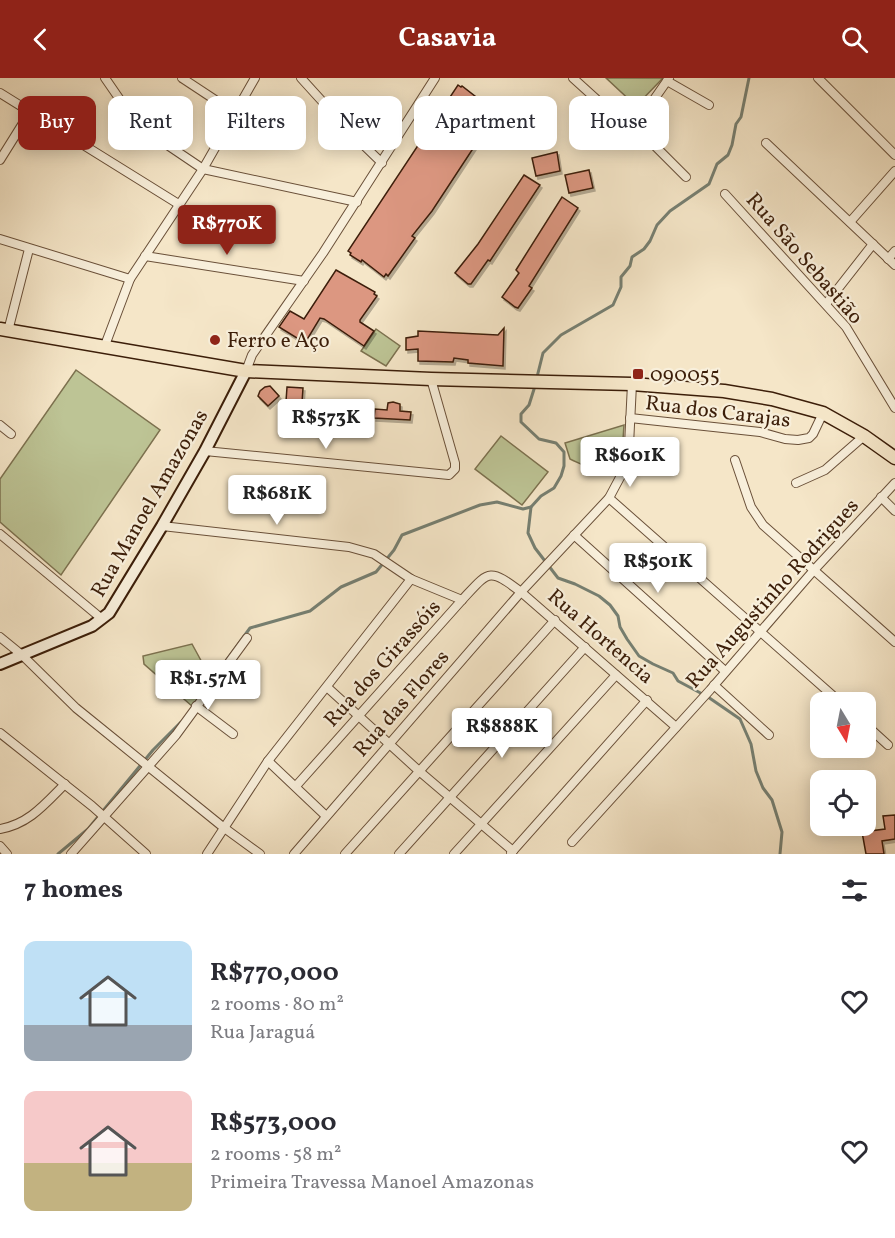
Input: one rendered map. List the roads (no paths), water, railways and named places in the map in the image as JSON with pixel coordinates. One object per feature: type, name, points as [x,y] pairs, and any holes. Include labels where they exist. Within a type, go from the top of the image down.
[{"type":"main road","points":[[4,330],[246,371],[632,384],[753,396],[823,413],[864,436],[895,458]]},
{"type":"main road","name":"Rua Manoel Amazonas","points":[[0,664],[92,626],[109,613],[162,526],[246,371]]},
{"type":"street","points":[[105,78],[138,121],[166,144],[203,169],[357,202]]},
{"type":"street","points":[[182,78],[209,96]]},
{"type":"street","points":[[245,96],[255,78]]},
{"type":"street","points":[[300,78],[382,163]]},
{"type":"street","points":[[246,371],[252,356],[357,202],[433,81],[425,78]]},
{"type":"street","points":[[573,78],[593,96]]},
{"type":"street","points":[[818,78],[895,155]]},
{"type":"street","points":[[656,96],[668,79],[709,105]]},
{"type":"street","points":[[0,93],[18,104]]},
{"type":"street","points":[[0,160],[18,131]]},
{"type":"street","points":[[766,143],[895,266]]},
{"type":"street","points":[[91,150],[180,205]]},
{"type":"street","points":[[104,348],[130,279],[214,150]]},
{"type":"street","points":[[659,150],[686,177]]},
{"type":"street","points":[[850,222],[895,171]]},
{"type":"street","name":"Rua São Sebastião","points":[[725,194],[846,327],[895,408]]},
{"type":"street","points":[[0,239],[130,279]]},
{"type":"street","points":[[826,304],[873,244]]},
{"type":"street","points":[[4,330],[29,249]]},
{"type":"street","points":[[888,259],[895,251]]},
{"type":"street","points":[[145,256],[304,282]]},
{"type":"street","points":[[205,450],[449,475],[455,469],[455,463],[431,379]]},
{"type":"street","points":[[632,384],[625,468],[609,498],[574,535],[725,671]]},
{"type":"street","name":"Rua dos Carajas","points":[[630,418],[760,432],[798,440],[809,438],[813,434],[823,413]]},
{"type":"street","points":[[0,425],[11,434]]},
{"type":"street","points":[[796,483],[825,470],[864,436]]},
{"type":"street","points":[[735,460],[755,517],[895,642]]},
{"type":"street","name":"Rua Augustinho Rodrigues","points":[[572,842],[762,632],[814,570],[895,483]]},
{"type":"street","points":[[881,497],[895,511]]},
{"type":"street","points":[[609,498],[829,692]]},
{"type":"street","points":[[162,526],[349,547],[381,558],[411,579],[462,600]]},
{"type":"street","points":[[0,534],[102,619]]},
{"type":"street","name":"Rua das Flores","points":[[294,854],[521,592],[574,535]]},
{"type":"street","name":"Rua Hortencia","points":[[500,576],[555,620],[676,727]]},
{"type":"street","name":"Rua dos Girassóis","points":[[296,786],[462,600],[485,577],[500,576]]},
{"type":"street","points":[[207,854],[268,761],[328,688],[411,579]]},
{"type":"street","points":[[345,854],[555,620]]},
{"type":"street","points":[[0,637],[22,655],[76,708],[223,827],[260,854]]},
{"type":"street","points":[[71,854],[102,815],[176,735],[247,638]]},
{"type":"street","points":[[399,854],[585,647]]},
{"type":"street","points":[[454,854],[616,675]]},
{"type":"street","points":[[328,688],[512,852],[646,700]]},
{"type":"street","points":[[712,688],[769,735]]},
{"type":"street","points":[[196,706],[233,734]]},
{"type":"street","points":[[0,733],[92,806],[146,854]]},
{"type":"street","points":[[876,734],[888,745]]},
{"type":"street","points":[[268,761],[326,816]]},
{"type":"street","points":[[0,829],[16,826],[27,820],[65,784]]},
{"type":"street","points":[[0,846],[7,854]]},
{"type":"waterway","points":[[537,377],[543,353],[561,335],[613,305],[621,287],[621,277],[630,266],[632,257],[644,249],[650,241],[657,225],[670,211],[709,184],[717,164],[728,155],[732,145],[736,124],[741,117],[749,78]]},
{"type":"waterway","points":[[221,668],[250,628],[310,611],[341,587],[376,572],[394,550],[402,535],[480,505],[497,502],[523,509],[531,507],[541,496],[554,488],[564,466],[564,452],[556,443],[539,439],[521,422],[521,414],[529,405],[535,386]]},
{"type":"waterway","points":[[531,507],[528,533],[535,548],[558,578],[599,596],[610,605],[618,616],[620,627],[639,656],[673,673],[678,681],[708,697],[740,719],[751,744],[756,771],[763,788],[772,800],[782,832],[780,854]]},
{"type":"waterway","points":[[58,854],[88,829],[153,750],[181,722]]},
{"type":"place","name":"Ferro e Aço","points":[[215,340]]},
{"type":"place","name":"090055","points":[[638,374]]}]
